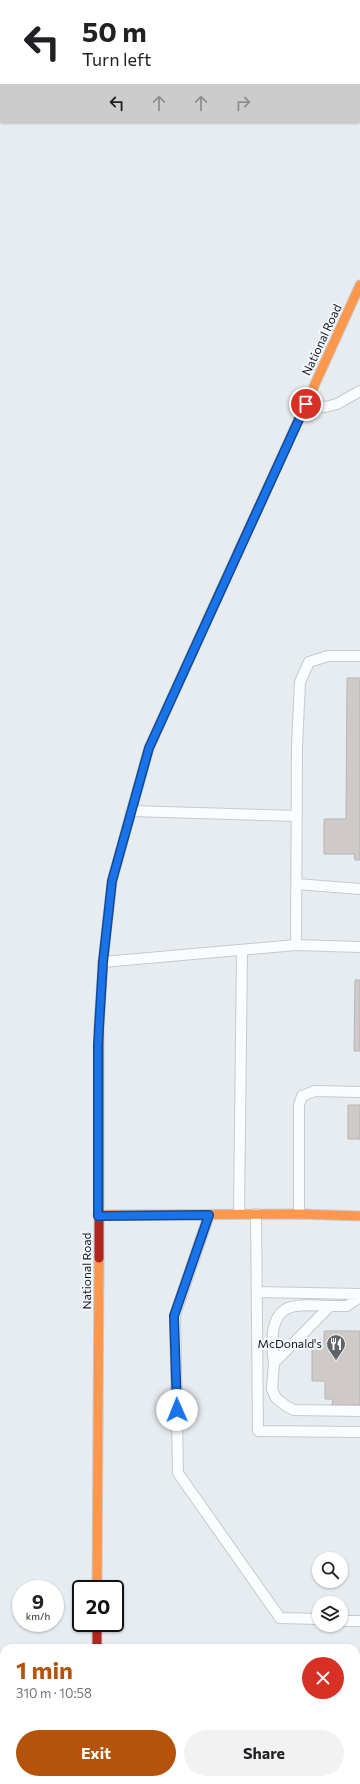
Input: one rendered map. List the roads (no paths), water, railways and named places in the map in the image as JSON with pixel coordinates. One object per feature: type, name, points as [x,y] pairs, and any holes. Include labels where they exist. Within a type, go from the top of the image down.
[{"type":"street","name":"National Road","points":[[97,1580],[98,1044],[103,962],[112,881],[149,748],[360,285]]},
{"type":"street","points":[[98,1216],[239,1214],[360,1216]]},
{"type":"street","points":[[97,1632],[97,1644]]},
{"type":"lane","points":[[306,404],[325,407],[337,404],[360,391]]},
{"type":"lane","points":[[296,945],[297,746],[300,682],[309,662],[328,656],[360,656]]},
{"type":"lane","points":[[131,812],[297,816]]},
{"type":"lane","points":[[297,884],[360,889]]},
{"type":"lane","points":[[103,962],[296,945],[360,946]]},
{"type":"lane","points":[[239,1214],[242,950]]},
{"type":"lane","points":[[299,1214],[299,1105],[302,1096],[315,1091],[360,1092]]},
{"type":"lane","points":[[256,1214],[258,1431],[360,1432]]},
{"type":"lane","points":[[209,1215],[174,1316],[178,1473],[280,1618],[312,1620]]},
{"type":"lane","points":[[257,1292],[360,1294]]},
{"type":"lane","points":[[360,1297],[347,1306],[294,1306],[284,1311],[277,1319],[272,1331],[274,1363],[272,1389],[276,1398],[294,1410],[360,1411]]},
{"type":"lane","points":[[274,1363],[330,1306]]},
{"type":"lane","points":[[348,1620],[360,1621]]},
{"type":"place","name":"McDonald's","points":[[336,1361]]}]
